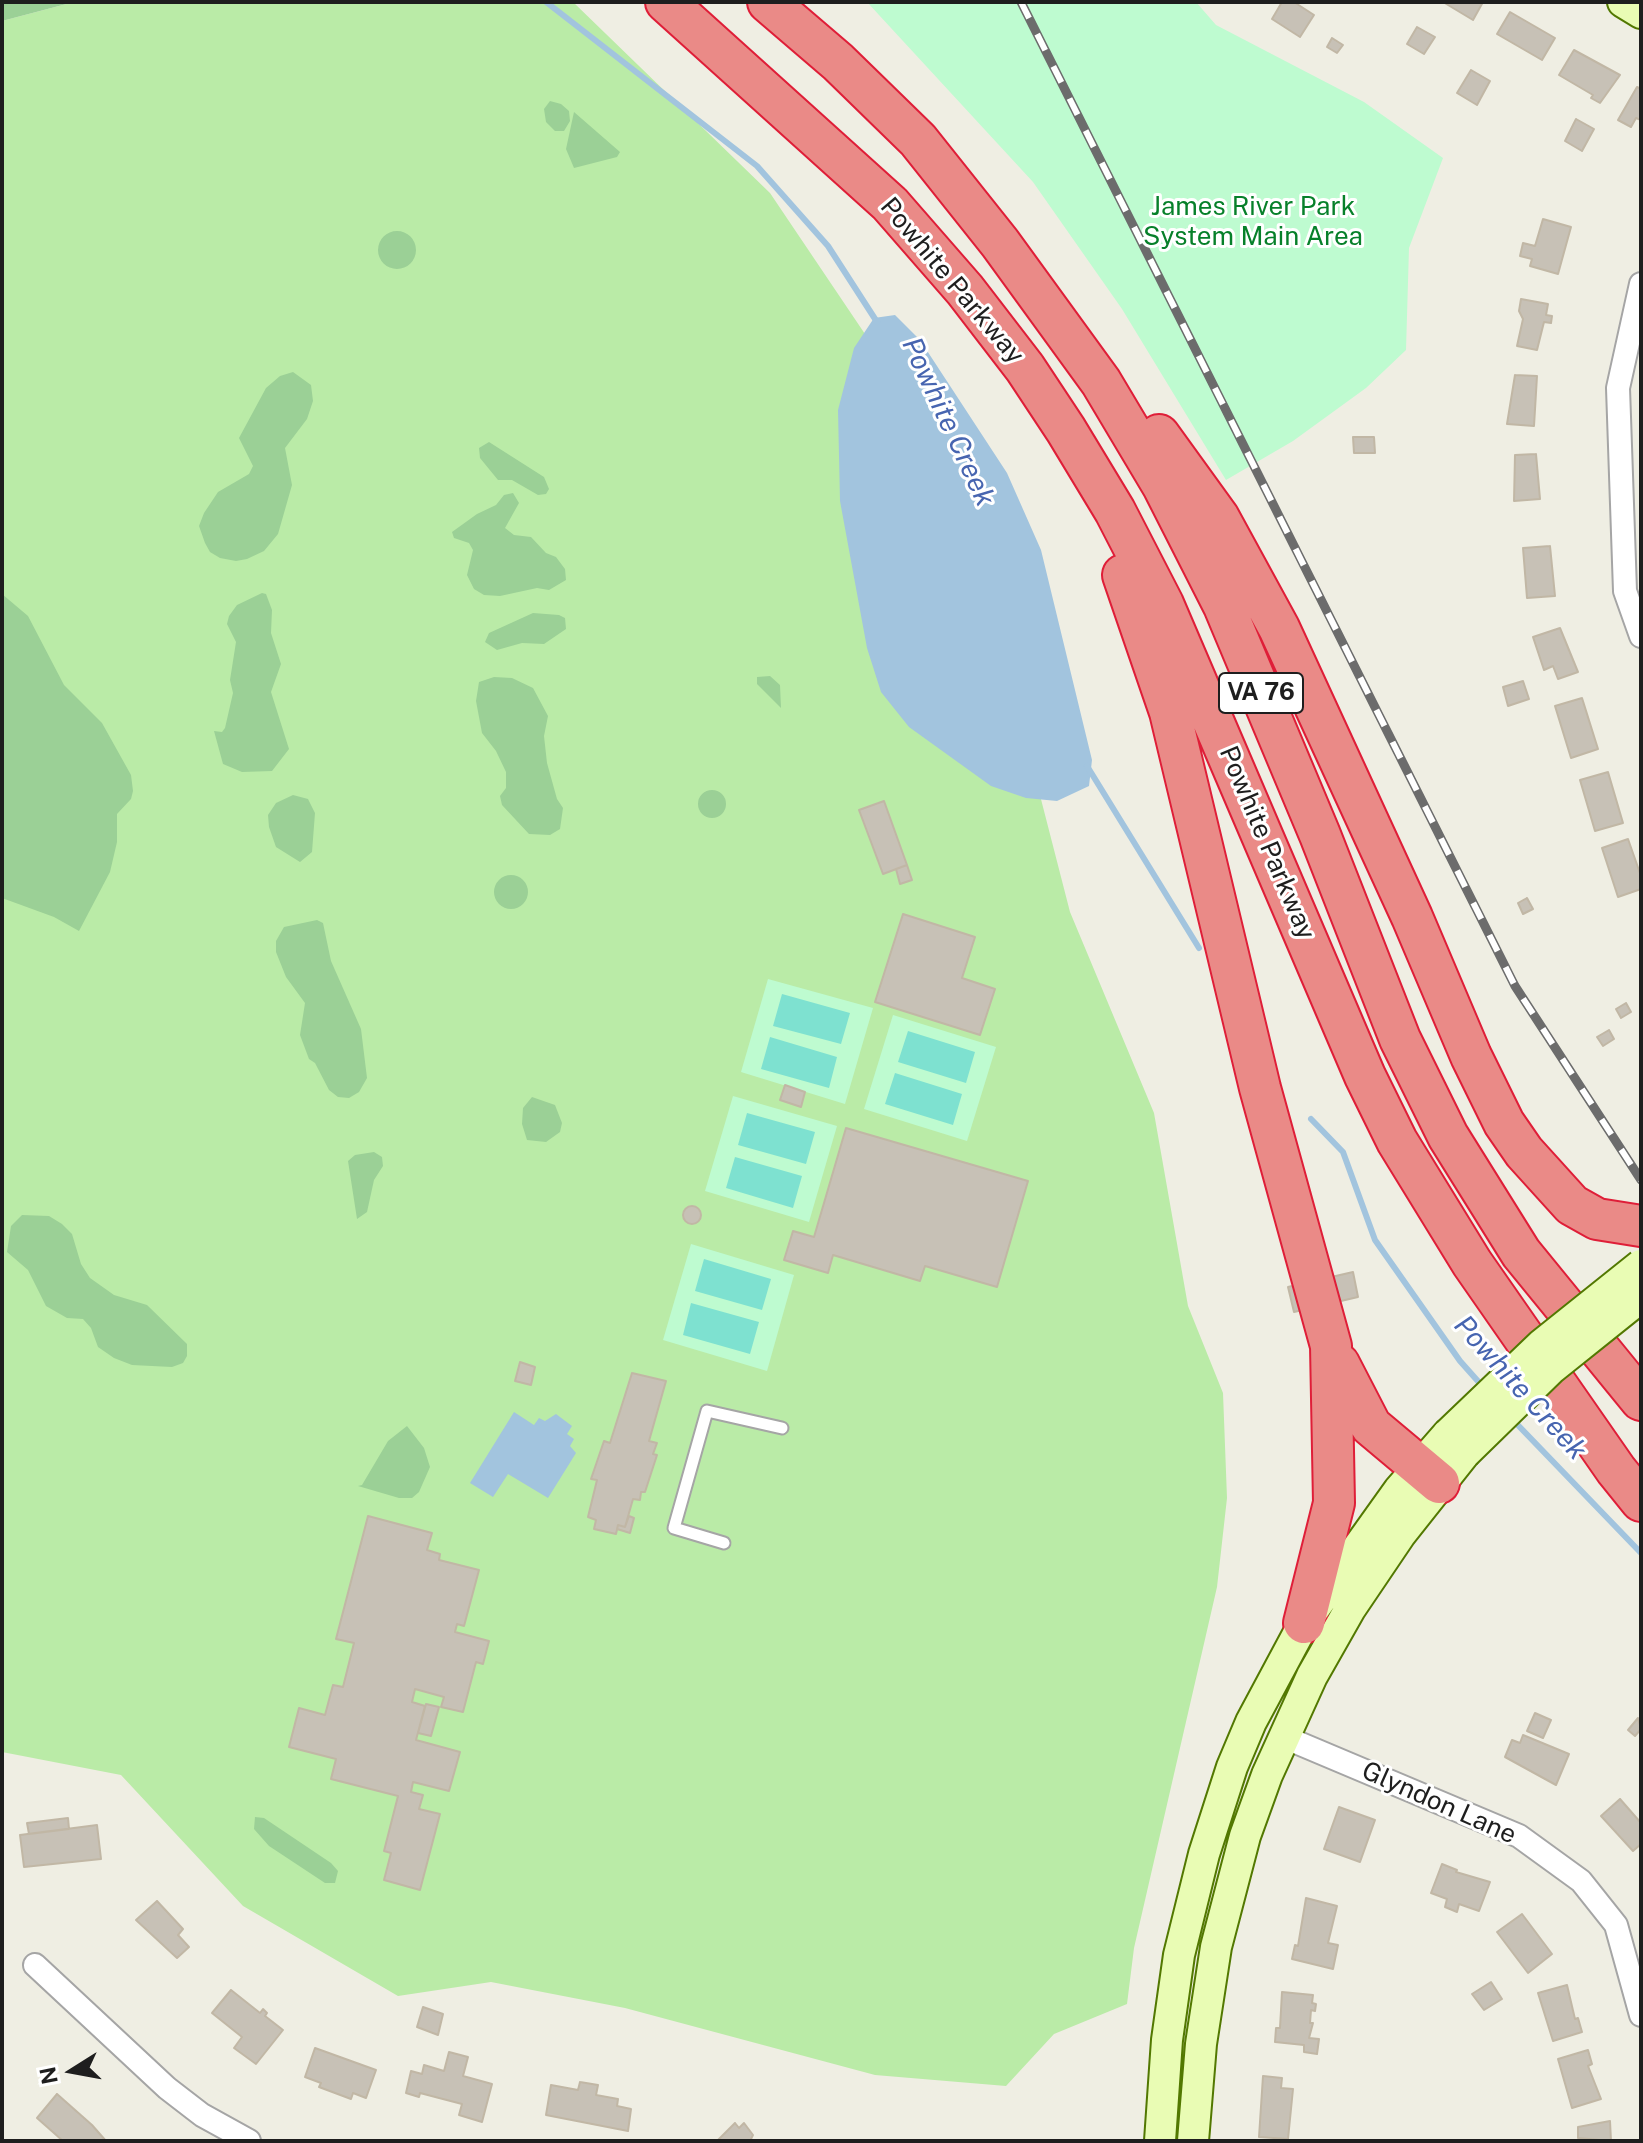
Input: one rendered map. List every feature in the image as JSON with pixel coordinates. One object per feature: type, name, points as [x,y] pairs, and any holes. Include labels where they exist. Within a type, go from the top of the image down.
[{"type":"highway","name":"Powhite Parkway","points":[[666,2],[890,204],[973,301],[1066,430],[1115,511],[1163,604],[1365,1076],[1397,1141],[1465,1251],[1641,1501]]},
{"type":"highway","name":"Powhite Parkway","points":[[768,2],[838,62],[918,140],[1067,333],[1163,486],[1224,606],[1415,1073],[1481,1193],[1521,1253],[1641,1400]]},
{"type":"highway","points":[[1067,333],[1148,419],[1219,518],[1258,588],[1302,673],[1471,1056],[1504,1123],[1524,1152],[1572,1205],[1597,1219],[1641,1226]]},
{"type":"highway","points":[[1066,430],[1148,639],[1170,712],[1260,1088],[1331,1346],[1371,1426],[1428,1475]]},
{"type":"highway","points":[[1415,1073],[1576,1284],[1641,1363]]},
{"type":"highway","points":[[1304,1623],[1334,1503],[1331,1346]]},
{"type":"highway","name":"VA 76","points":[[1559,1387],[1641,1460]]},
{"type":"main road","points":[[1623,2],[1641,13]]},
{"type":"main road","points":[[1193,2141],[1179,1955],[1215,1816],[1251,1722],[1304,1623],[1530,1355],[1641,1265]]},
{"type":"main road","points":[[1457,1444],[1641,1297]]},
{"type":"main road","points":[[1160,2141],[1184,2042],[1267,1775],[1312,1676],[1428,1475]]},
{"type":"street","points":[[1641,284],[1618,388],[1625,591],[1641,636]]},
{"type":"street","name":"Glyndon Lane","points":[[1284,1737],[1519,1836],[1581,1881],[1616,1925],[1641,2015]]},
{"type":"street","points":[[35,1965],[167,2088],[202,2115],[249,2141]]},
{"type":"lane","points":[[724,1543],[674,1528],[707,1411],[782,1428]]},
{"type":"green space","points":[[2,2],[74,2],[2,21]]},
{"type":"green space","points":[[74,2],[573,2],[770,193],[867,337],[1007,667],[1070,912],[1154,1113],[1188,1306],[1223,1393],[1227,1498],[1217,1587],[1134,1948],[1127,2004],[1054,2034],[1006,2086],[875,2075],[625,2008],[491,1982],[398,1996],[243,1906],[121,1775],[2,1752],[2,21]]},
{"type":"green space","name":"James River Park System Main Area","points":[[867,2],[1196,2],[1216,25],[1364,102],[1443,158],[1409,248],[1406,350],[1366,388],[1293,441],[1226,480],[1122,309],[1033,182]]},
{"type":"green space","points":[[550,101],[561,104],[569,111],[570,121],[564,131],[555,131],[546,122],[544,109]]},
{"type":"green space","points":[[574,112],[620,152],[617,157],[574,168],[566,149]]},
{"type":"green space","points":[[397,231],[411,236],[416,250],[411,264],[397,269],[383,264],[378,250],[383,236]]},
{"type":"green space","points":[[293,372],[311,385],[313,401],[307,419],[285,448],[292,485],[278,534],[264,551],[247,559],[236,561],[220,558],[210,552],[205,543],[199,526],[204,513],[218,492],[249,474],[253,466],[239,438],[266,388],[280,376]]},
{"type":"green space","points":[[489,442],[544,477],[549,489],[546,494],[538,495],[512,480],[498,480],[480,458],[479,448]]},
{"type":"green space","points":[[513,493],[519,503],[505,528],[514,535],[531,537],[546,553],[556,557],[565,569],[566,580],[549,590],[537,588],[500,596],[484,595],[474,589],[467,575],[473,550],[469,543],[454,538],[452,532],[496,505],[504,495]]},
{"type":"green space","points":[[2,594],[28,616],[64,685],[102,723],[131,775],[131,799],[117,814],[117,842],[110,872],[79,931],[54,917],[2,898]]},
{"type":"green space","points":[[266,594],[272,610],[271,633],[281,664],[271,692],[289,749],[272,771],[242,772],[223,764],[214,731],[222,732],[225,728],[233,693],[230,680],[236,642],[227,624],[229,616],[237,605]]},
{"type":"green space","points":[[533,613],[559,615],[565,618],[566,629],[544,644],[522,643],[497,650],[485,642],[489,633]]},
{"type":"green space","points":[[770,676],[780,685],[781,708],[757,684],[757,677]]},
{"type":"green space","points":[[494,677],[512,678],[533,688],[548,716],[544,736],[547,763],[557,799],[563,808],[560,829],[550,835],[529,834],[502,805],[500,796],[506,788],[506,772],[496,751],[482,733],[476,701],[479,682]]},
{"type":"green space","points":[[712,790],[722,794],[726,804],[722,814],[712,818],[702,814],[698,804],[702,794]]},
{"type":"green space","points":[[293,795],[308,799],[315,813],[312,852],[300,862],[276,847],[269,827],[268,815],[276,803]]},
{"type":"green space","points":[[511,875],[523,880],[528,892],[523,904],[511,909],[499,904],[494,892],[499,880]]},
{"type":"green space","points":[[317,920],[323,923],[331,961],[361,1029],[367,1078],[359,1092],[349,1098],[338,1097],[329,1090],[315,1063],[309,1059],[300,1035],[305,1003],[286,977],[276,952],[276,941],[284,927]]},
{"type":"green space","points":[[768,979],[873,1008],[845,1104],[741,1072]]},
{"type":"green space","points":[[893,1015],[996,1047],[967,1141],[864,1109]]},
{"type":"green space","points":[[733,1096],[837,1126],[809,1222],[705,1191]]},
{"type":"green space","points":[[532,1097],[555,1105],[562,1123],[560,1132],[546,1142],[527,1140],[522,1124],[523,1108]]},
{"type":"green space","points":[[374,1152],[382,1157],[383,1166],[374,1180],[367,1212],[357,1219],[348,1161],[355,1155]]},
{"type":"green space","points":[[22,1215],[49,1216],[62,1224],[72,1234],[81,1264],[90,1278],[114,1295],[147,1305],[187,1344],[187,1356],[183,1363],[172,1367],[132,1365],[114,1358],[98,1347],[91,1328],[83,1319],[67,1318],[46,1306],[28,1270],[7,1252],[11,1226]]},
{"type":"green space","points":[[691,1244],[794,1275],[767,1371],[663,1340]]},
{"type":"green space","points":[[407,1426],[424,1448],[430,1467],[419,1492],[412,1498],[399,1498],[358,1486],[362,1485],[388,1441]]},
{"type":"green space","points":[[255,1817],[264,1818],[331,1863],[338,1871],[335,1883],[325,1883],[269,1846],[254,1829]]},
{"type":"shaded area","points":[[782,994],[850,1013],[841,1044],[773,1026]]},
{"type":"shaded area","points":[[908,1031],[975,1052],[966,1083],[898,1062]]},
{"type":"shaded area","points":[[770,1037],[837,1057],[829,1088],[761,1069]]},
{"type":"shaded area","points":[[895,1073],[962,1094],[953,1125],[885,1104]]},
{"type":"shaded area","points":[[747,1113],[815,1132],[806,1164],[738,1145]]},
{"type":"shaded area","points":[[735,1157],[802,1176],[793,1208],[726,1188]]},
{"type":"shaded area","points":[[704,1259],[771,1279],[762,1310],[695,1291]]},
{"type":"shaded area","points":[[691,1303],[759,1322],[750,1354],[683,1335]]},
{"type":"water","points":[[895,315],[920,340],[1007,473],[1041,550],[1092,760],[1089,786],[1057,801],[1026,798],[991,786],[909,727],[881,692],[867,648],[840,501],[838,410],[854,348],[874,318]]},
{"type":"water","points":[[514,1412],[534,1425],[539,1418],[545,1421],[556,1414],[572,1426],[567,1434],[574,1439],[570,1446],[576,1453],[548,1498],[508,1474],[493,1497],[470,1483]]},
{"type":"building","points":[[1282,2],[1294,2],[1314,15],[1300,37],[1272,19]]},
{"type":"building","points":[[1443,2],[1483,2],[1473,20]]},
{"type":"building","points":[[1510,12],[1555,38],[1542,60],[1497,34]]},
{"type":"building","points":[[1417,27],[1435,37],[1424,54],[1407,44]]},
{"type":"building","points":[[1332,38],[1343,45],[1337,53],[1327,47]]},
{"type":"building","points":[[1574,50],[1620,75],[1600,103],[1591,98],[1593,95],[1559,75]]},
{"type":"building","points":[[1471,70],[1490,81],[1477,105],[1457,93]]},
{"type":"building","points":[[1637,87],[1641,89],[1641,120],[1636,118],[1631,127],[1618,120]]},
{"type":"building","points":[[1576,119],[1594,129],[1582,151],[1565,141]]},
{"type":"building","points":[[1543,219],[1571,227],[1558,274],[1530,266],[1532,259],[1520,256],[1523,243],[1535,246]]},
{"type":"building","points":[[1521,299],[1548,304],[1546,315],[1552,316],[1551,323],[1544,322],[1537,350],[1517,346],[1523,319],[1519,311]]},
{"type":"building","points":[[1515,375],[1537,376],[1534,426],[1507,424]]},
{"type":"building","points":[[1353,437],[1374,437],[1375,453],[1354,453]]},
{"type":"building","points":[[1536,454],[1540,499],[1514,501],[1515,455]]},
{"type":"building","points":[[1550,546],[1555,596],[1527,598],[1523,548]]},
{"type":"building","points":[[1560,628],[1578,672],[1558,679],[1553,666],[1544,670],[1533,637]]},
{"type":"building","points":[[1523,681],[1529,699],[1508,706],[1503,687]]},
{"type":"building","points":[[1582,698],[1598,749],[1571,758],[1555,706]]},
{"type":"building","points":[[1608,772],[1623,823],[1595,831],[1580,780]]},
{"type":"building","points":[[884,801],[907,865],[883,874],[859,810]]},
{"type":"building","points":[[1628,839],[1641,876],[1641,889],[1618,897],[1602,848]]},
{"type":"building","points":[[907,865],[912,880],[900,884],[896,869]]},
{"type":"building","points":[[1527,898],[1533,909],[1523,914],[1518,903]]},
{"type":"building","points":[[903,914],[975,937],[962,978],[995,989],[980,1035],[875,1002]]},
{"type":"building","points":[[1626,1003],[1631,1012],[1621,1018],[1616,1009]]},
{"type":"building","points":[[1609,1030],[1614,1039],[1603,1046],[1597,1037]]},
{"type":"building","points":[[785,1085],[805,1092],[801,1107],[780,1100]]},
{"type":"building","points":[[846,1128],[1028,1181],[997,1287],[925,1266],[920,1281],[833,1255],[828,1273],[784,1260],[793,1231],[814,1237]]},
{"type":"building","points":[[692,1206],[701,1215],[692,1224],[683,1215]]},
{"type":"building","points":[[1353,1272],[1358,1297],[1294,1312],[1288,1287]]},
{"type":"building","points":[[520,1362],[535,1367],[531,1385],[515,1381]]},
{"type":"building","points":[[632,1373],[666,1381],[649,1441],[657,1443],[653,1454],[657,1455],[645,1492],[641,1492],[640,1500],[633,1499],[625,1527],[618,1525],[616,1534],[594,1529],[596,1520],[588,1517],[597,1480],[591,1479],[604,1441],[610,1443]]},
{"type":"building","points":[[368,1516],[432,1533],[427,1550],[440,1554],[439,1560],[479,1570],[464,1626],[457,1624],[455,1632],[489,1641],[483,1664],[476,1662],[463,1712],[441,1707],[444,1697],[415,1689],[412,1702],[425,1706],[416,1740],[460,1752],[449,1791],[413,1782],[411,1792],[423,1795],[419,1809],[440,1814],[420,1890],[384,1880],[391,1853],[384,1851],[398,1796],[331,1779],[336,1759],[289,1747],[299,1708],[325,1715],[333,1685],[343,1687],[354,1643],[336,1639]]},
{"type":"building","points":[[629,1516],[634,1518],[630,1533],[617,1529],[618,1525],[625,1527]]},
{"type":"building","points":[[426,1704],[439,1707],[431,1736],[418,1733]]},
{"type":"building","points":[[1535,1713],[1551,1720],[1543,1738],[1527,1731]]},
{"type":"building","points":[[1638,1718],[1641,1729],[1635,1736],[1628,1730]]},
{"type":"building","points":[[1523,1735],[1569,1754],[1556,1785],[1505,1757],[1512,1740],[1520,1743]]},
{"type":"building","points":[[1620,1799],[1641,1823],[1641,1844],[1633,1851],[1601,1816]]},
{"type":"building","points":[[1339,1807],[1375,1820],[1360,1862],[1324,1849]]},
{"type":"building","points":[[68,1818],[69,1829],[29,1834],[27,1823]]},
{"type":"building","points":[[97,1825],[101,1859],[24,1867],[20,1835]]},
{"type":"building","points":[[1442,1864],[1456,1872],[1490,1882],[1479,1911],[1459,1904],[1457,1912],[1445,1907],[1447,1899],[1431,1893]]},
{"type":"building","points":[[1306,1898],[1337,1906],[1328,1943],[1338,1945],[1333,1969],[1292,1959],[1295,1945],[1298,1946]]},
{"type":"building","points":[[157,1901],[183,1929],[178,1935],[189,1947],[177,1958],[136,1920]]},
{"type":"building","points":[[1522,1914],[1552,1954],[1528,1973],[1497,1932]]},
{"type":"building","points":[[1491,1982],[1502,1999],[1484,2010],[1472,1994]]},
{"type":"building","points":[[1567,1985],[1575,2019],[1578,2018],[1582,2032],[1553,2041],[1538,1993]]},
{"type":"building","points":[[231,1990],[260,2013],[263,2009],[267,2013],[265,2016],[283,2030],[256,2064],[234,2048],[242,2037],[212,2013]]},
{"type":"building","points":[[1282,1992],[1313,1995],[1312,2003],[1316,2004],[1315,2011],[1311,2010],[1310,2023],[1313,2023],[1309,2038],[1319,2039],[1317,2054],[1304,2052],[1304,2045],[1275,2042],[1276,2028],[1280,2028]]},
{"type":"building","points":[[423,2007],[443,2014],[438,2035],[417,2027]]},
{"type":"building","points":[[315,2048],[376,2070],[366,2098],[353,2093],[351,2099],[319,2087],[321,2083],[305,2077]]},
{"type":"building","points":[[1588,2050],[1592,2064],[1588,2066],[1601,2099],[1572,2108],[1558,2059]]},
{"type":"building","points":[[449,2052],[468,2057],[463,2076],[492,2084],[482,2122],[459,2115],[462,2104],[420,2093],[419,2097],[406,2093],[411,2071],[422,2074],[424,2065],[444,2071]]},
{"type":"building","points":[[1263,2076],[1282,2078],[1281,2088],[1293,2089],[1288,2139],[1259,2137]]},
{"type":"building","points":[[580,2082],[598,2085],[596,2095],[618,2099],[617,2106],[631,2109],[628,2131],[546,2115],[551,2085],[578,2090]]},
{"type":"building","points":[[57,2094],[106,2141],[63,2141],[37,2118]]},
{"type":"building","points":[[1610,2121],[1611,2141],[1578,2138],[1578,2127]]},
{"type":"building","points":[[735,2123],[739,2128],[744,2123],[753,2135],[750,2141],[717,2141]]},
{"type":"waterway","name":"Powhite Creek","points":[[546,2],[757,166],[828,246],[877,322]]},
{"type":"waterway","name":"Powhite Creek","points":[[1087,766],[1199,948]]},
{"type":"waterway","name":"Powhite Creek","points":[[1311,1119],[1343,1152],[1375,1240],[1460,1361],[1484,1388]]},
{"type":"waterway","name":"Powhite Creek","points":[[1513,1420],[1641,1553]]},
{"type":"railway","points":[[1021,2],[1515,986],[1641,1180]]}]
